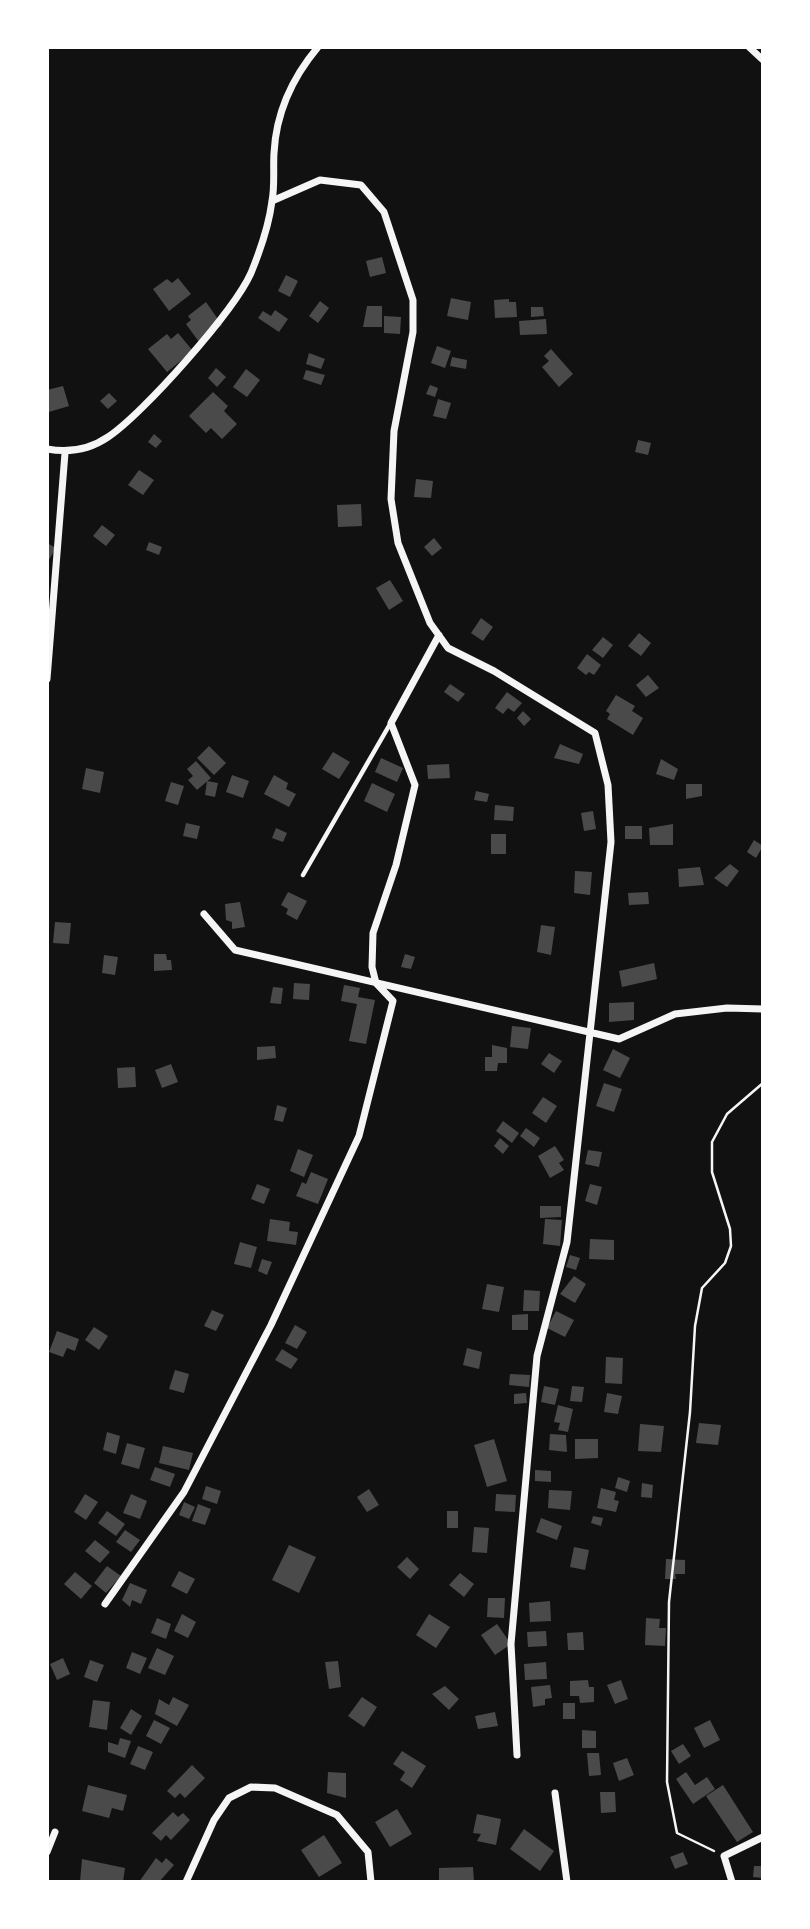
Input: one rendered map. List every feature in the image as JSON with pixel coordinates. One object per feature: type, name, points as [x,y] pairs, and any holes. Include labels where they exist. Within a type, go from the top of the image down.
[{"type":"street","points":[[47,449],[65,453],[87,448],[107,438],[131,419],[234,304],[251,273],[272,201],[279,114],[292,86],[318,47]]},
{"type":"street","points":[[748,47],[763,60]]},
{"type":"street","points":[[272,201],[320,180],[361,185],[384,212],[413,300],[414,332],[394,431],[391,499],[398,543],[430,623],[448,648],[494,671],[595,733],[608,785],[611,842],[567,1242],[537,1356],[511,1644],[517,1755]]},
{"type":"street","points":[[47,679],[65,453]]},
{"type":"street","points":[[105,1604],[184,1492],[271,1325],[359,1136],[393,1001],[376,983],[372,967],[373,933],[396,865],[415,785],[391,723],[439,635]]},
{"type":"street","points":[[204,914],[235,950],[619,1040],[675,1014],[727,1007],[763,1009]]},
{"type":"street","points":[[186,1882],[214,1820],[229,1798],[251,1787],[275,1788],[337,1815],[368,1852],[371,1882]]},
{"type":"street","points":[[555,1793],[567,1882]]},
{"type":"street","points":[[47,1852],[55,1832]]},
{"type":"street","points":[[732,1882],[724,1856],[763,1837]]},
{"type":"lane","points":[[303,875],[391,723]]},
{"type":"path","points":[[724,1856],[677,1833],[667,1782],[669,1602],[688,1425],[695,1326],[702,1288],[725,1263],[731,1247],[730,1229],[712,1172],[712,1142],[727,1114],[763,1083]]},
{"type":"building","points":[[382,257],[386,273],[370,277],[366,261]]},
{"type":"building","points":[[286,275],[298,281],[290,297],[278,291]]},
{"type":"building","points":[[178,278],[191,294],[169,311],[153,289],[167,279],[172,283]]},
{"type":"building","points":[[451,298],[471,302],[468,320],[447,316]]},
{"type":"building","points":[[509,299],[509,302],[516,302],[517,317],[495,318],[494,300]]},
{"type":"building","points":[[320,301],[329,308],[318,323],[309,316]]},
{"type":"building","points":[[206,302],[222,325],[199,342],[186,324],[191,320],[188,316]]},
{"type":"building","points":[[367,306],[382,306],[382,327],[363,327]]},
{"type":"building","points":[[531,307],[543,307],[544,316],[531,317]]},
{"type":"building","points":[[275,310],[288,319],[279,332],[258,318],[263,311],[271,316]]},
{"type":"building","points":[[384,316],[401,317],[400,334],[384,333]]},
{"type":"building","points":[[546,319],[547,334],[520,335],[519,321]]},
{"type":"building","points":[[178,333],[193,351],[167,372],[148,349],[167,334],[171,339]]},
{"type":"building","points":[[437,346],[451,351],[445,368],[431,363]]},
{"type":"building","points":[[551,349],[573,374],[559,387],[542,367],[549,361],[544,356]]},
{"type":"building","points":[[309,353],[325,359],[321,369],[306,364]]},
{"type":"building","points":[[452,357],[467,360],[466,369],[450,366]]},
{"type":"building","points":[[216,368],[226,377],[217,387],[208,378]]},
{"type":"building","points":[[246,369],[260,380],[247,397],[233,387]]},
{"type":"building","points":[[306,370],[325,375],[321,385],[303,379]]},
{"type":"building","points":[[430,385],[438,388],[435,397],[426,394]]},
{"type":"building","points":[[63,386],[69,406],[49,412],[47,390]]},
{"type":"building","points":[[213,392],[228,406],[224,411],[237,424],[222,439],[211,428],[206,433],[189,416]]},
{"type":"building","points":[[109,393],[117,401],[108,409],[100,401]]},
{"type":"building","points":[[438,399],[451,403],[446,419],[433,416]]},
{"type":"building","points":[[154,434],[162,441],[156,448],[148,442]]},
{"type":"building","points":[[638,440],[651,443],[648,455],[635,452]]},
{"type":"building","points":[[139,470],[154,480],[143,495],[128,485]]},
{"type":"building","points":[[416,479],[433,481],[431,498],[414,497]]},
{"type":"building","points":[[361,504],[362,526],[338,527],[337,505]]},
{"type":"building","points":[[102,525],[115,535],[106,546],[93,536]]},
{"type":"building","points":[[434,538],[442,548],[432,556],[424,547]]},
{"type":"building","points":[[149,542],[162,547],[159,555],[146,550]]},
{"type":"building","points":[[47,543],[56,548],[47,563]]},
{"type":"building","points":[[390,580],[403,601],[389,610],[376,588]]},
{"type":"building","points":[[481,618],[493,627],[483,641],[471,633]]},
{"type":"building","points":[[639,633],[651,643],[641,656],[628,646]]},
{"type":"building","points":[[603,637],[613,645],[603,658],[592,650]]},
{"type":"building","points":[[587,654],[601,665],[594,675],[589,672],[586,675],[577,668]]},
{"type":"building","points":[[648,675],[659,688],[646,697],[636,685]]},
{"type":"building","points":[[450,684],[465,694],[458,702],[444,692]]},
{"type":"building","points":[[507,692],[522,703],[514,712],[508,708],[503,714],[495,708]]},
{"type":"building","points":[[616,695],[635,706],[632,711],[643,718],[633,735],[607,719],[610,714],[606,711]]},
{"type":"building","points":[[523,711],[531,719],[524,726],[517,718]]},
{"type":"building","points":[[560,744],[583,754],[579,764],[554,758]]},
{"type":"building","points":[[209,746],[226,763],[214,775],[197,758]]},
{"type":"building","points":[[333,752],[350,762],[339,779],[322,769]]},
{"type":"building","points":[[381,758],[403,768],[397,782],[375,772]]},
{"type":"building","points":[[661,759],[678,769],[674,780],[656,774]]},
{"type":"building","points":[[196,761],[211,778],[197,790],[188,780],[193,776],[187,769]]},
{"type":"building","points":[[449,764],[450,778],[428,779],[427,765]]},
{"type":"building","points":[[86,768],[104,772],[100,793],[82,789]]},
{"type":"building","points":[[232,775],[249,781],[243,798],[226,792]]},
{"type":"building","points":[[274,775],[288,783],[286,789],[296,794],[289,807],[264,794]]},
{"type":"building","points":[[207,781],[218,783],[215,797],[205,795]]},
{"type":"building","points":[[171,782],[184,786],[178,805],[165,801]]},
{"type":"building","points":[[372,783],[395,794],[387,812],[364,801]]},
{"type":"building","points":[[686,784],[702,784],[702,796],[686,799]]},
{"type":"building","points":[[476,791],[489,794],[487,802],[474,800]]},
{"type":"building","points":[[495,805],[514,807],[513,821],[494,820]]},
{"type":"building","points":[[593,811],[596,829],[584,831],[581,813]]},
{"type":"building","points":[[186,823],[200,826],[197,839],[183,836]]},
{"type":"building","points":[[673,824],[673,845],[650,845],[649,828]]},
{"type":"building","points":[[625,826],[642,826],[642,839],[625,839]]},
{"type":"building","points":[[276,828],[287,833],[283,842],[272,838]]},
{"type":"building","points":[[491,834],[506,834],[506,854],[491,854]]},
{"type":"building","points":[[754,840],[763,846],[756,858],[747,852]]},
{"type":"building","points":[[730,864],[739,871],[727,887],[714,878]]},
{"type":"building","points":[[700,867],[704,885],[679,887],[678,869]]},
{"type":"building","points":[[575,871],[592,872],[590,895],[574,893]]},
{"type":"building","points":[[288,892],[307,901],[297,920],[286,914],[288,909],[281,905]]},
{"type":"building","points":[[648,892],[649,904],[629,905],[628,893]]},
{"type":"building","points":[[240,902],[245,927],[232,929],[232,922],[226,920],[225,904]]},
{"type":"building","points":[[55,922],[71,923],[69,944],[53,943]]},
{"type":"building","points":[[541,925],[555,927],[551,955],[537,952]]},
{"type":"building","points":[[154,954],[166,954],[167,960],[171,960],[172,970],[154,971]]},
{"type":"building","points":[[405,954],[415,957],[411,969],[401,967]]},
{"type":"building","points":[[104,955],[118,957],[115,975],[102,973]]},
{"type":"building","points":[[654,963],[657,979],[622,987],[619,971]]},
{"type":"building","points":[[294,983],[310,984],[309,1000],[293,999]]},
{"type":"building","points":[[344,985],[360,988],[358,997],[375,1000],[366,1044],[349,1041],[357,1004],[341,1001]]},
{"type":"building","points":[[273,987],[283,988],[281,1004],[270,1003]]},
{"type":"building","points":[[634,1002],[634,1020],[609,1022],[609,1003]]},
{"type":"building","points":[[512,1026],[531,1028],[528,1049],[510,1047]]},
{"type":"building","points":[[492,1045],[507,1048],[507,1063],[498,1063],[497,1071],[485,1071],[485,1057],[492,1057]]},
{"type":"building","points":[[275,1046],[276,1058],[257,1060],[257,1047]]},
{"type":"building","points":[[613,1049],[630,1058],[620,1078],[603,1070]]},
{"type":"building","points":[[549,1053],[562,1061],[554,1073],[541,1064]]},
{"type":"building","points":[[171,1064],[178,1082],[162,1088],[155,1070]]},
{"type":"building","points":[[135,1067],[136,1087],[118,1088],[117,1068]]},
{"type":"building","points":[[604,1083],[622,1089],[614,1112],[596,1106]]},
{"type":"building","points":[[543,1097],[557,1106],[546,1123],[532,1113]]},
{"type":"building","points":[[277,1105],[287,1108],[283,1122],[274,1120]]},
{"type":"building","points":[[503,1121],[519,1133],[512,1143],[496,1131]]},
{"type":"building","points":[[526,1128],[540,1138],[534,1147],[520,1136]]},
{"type":"building","points":[[500,1138],[509,1146],[503,1154],[494,1146]]},
{"type":"building","points":[[555,1146],[564,1160],[559,1163],[564,1170],[550,1178],[538,1156]]},
{"type":"building","points":[[298,1149],[313,1155],[304,1177],[290,1171]]},
{"type":"building","points":[[588,1150],[602,1152],[599,1167],[585,1164]]},
{"type":"building","points":[[311,1172],[328,1179],[318,1204],[296,1196],[302,1182],[306,1184]]},
{"type":"building","points":[[257,1184],[270,1189],[264,1204],[251,1199]]},
{"type":"building","points":[[590,1184],[602,1187],[597,1205],[585,1201]]},
{"type":"building","points":[[540,1206],[561,1206],[561,1217],[540,1218]]},
{"type":"building","points":[[270,1219],[290,1222],[289,1231],[298,1232],[296,1245],[267,1241]]},
{"type":"building","points":[[545,1219],[562,1220],[560,1246],[543,1244]]},
{"type":"building","points":[[590,1239],[614,1240],[614,1260],[589,1259]]},
{"type":"building","points":[[240,1242],[257,1247],[251,1268],[234,1264]]},
{"type":"building","points":[[570,1255],[580,1258],[576,1270],[566,1267]]},
{"type":"building","points":[[262,1259],[272,1262],[267,1275],[258,1271]]},
{"type":"building","points":[[574,1276],[586,1284],[575,1303],[560,1294]]},
{"type":"building","points":[[487,1284],[504,1287],[499,1312],[482,1309]]},
{"type":"building","points":[[524,1290],[540,1291],[539,1311],[523,1311]]},
{"type":"building","points":[[212,1310],[224,1315],[216,1331],[204,1326]]},
{"type":"building","points":[[556,1311],[574,1320],[565,1337],[547,1328]]},
{"type":"building","points":[[528,1314],[528,1330],[512,1330],[512,1315]]},
{"type":"building","points":[[295,1325],[307,1332],[297,1349],[285,1343]]},
{"type":"building","points":[[94,1327],[108,1336],[99,1350],[85,1340]]},
{"type":"building","points":[[57,1331],[79,1339],[75,1351],[67,1348],[63,1357],[49,1352]]},
{"type":"building","points":[[467,1348],[482,1352],[479,1369],[463,1365]]},
{"type":"building","points":[[282,1349],[298,1359],[291,1369],[275,1360]]},
{"type":"building","points":[[606,1357],[623,1358],[622,1384],[605,1383]]},
{"type":"building","points":[[175,1370],[189,1374],[184,1393],[169,1389]]},
{"type":"building","points":[[510,1374],[530,1375],[529,1387],[509,1385]]},
{"type":"building","points":[[544,1386],[559,1389],[555,1405],[541,1402]]},
{"type":"building","points":[[572,1386],[584,1387],[582,1402],[570,1401]]},
{"type":"building","points":[[526,1393],[527,1403],[514,1404],[514,1394]]},
{"type":"building","points":[[607,1393],[622,1396],[618,1414],[604,1412]]},
{"type":"building","points":[[558,1405],[573,1409],[568,1432],[558,1430],[560,1423],[554,1422]]},
{"type":"building","points":[[699,1423],[721,1425],[718,1445],[696,1443]]},
{"type":"building","points":[[640,1424],[664,1426],[661,1452],[638,1451]]},
{"type":"building","points":[[107,1432],[120,1436],[116,1454],[103,1450]]},
{"type":"building","points":[[550,1434],[566,1435],[567,1452],[549,1450]]},
{"type":"building","points":[[494,1439],[507,1481],[487,1487],[474,1445]]},
{"type":"building","points":[[575,1439],[598,1439],[598,1458],[575,1459]]},
{"type":"building","points":[[127,1443],[145,1448],[139,1469],[121,1464]]},
{"type":"building","points":[[163,1446],[193,1453],[189,1470],[159,1463]]},
{"type":"building","points":[[155,1467],[175,1474],[170,1487],[150,1480]]},
{"type":"building","points":[[535,1470],[551,1471],[551,1482],[535,1481]]},
{"type":"building","points":[[618,1477],[630,1481],[627,1492],[615,1488]]},
{"type":"building","points":[[642,1483],[653,1485],[652,1498],[641,1497]]},
{"type":"building","points":[[206,1486],[221,1491],[217,1504],[202,1499]]},
{"type":"building","points":[[601,1488],[616,1492],[614,1500],[619,1501],[616,1512],[597,1508]]},
{"type":"building","points":[[369,1489],[379,1505],[367,1512],[357,1497]]},
{"type":"building","points":[[549,1490],[572,1491],[570,1510],[548,1508]]},
{"type":"building","points":[[85,1494],[98,1502],[86,1520],[74,1512]]},
{"type":"building","points":[[131,1494],[147,1501],[140,1519],[123,1513]]},
{"type":"building","points":[[496,1494],[516,1495],[515,1512],[495,1511]]},
{"type":"building","points":[[184,1502],[195,1507],[189,1519],[179,1515]]},
{"type":"building","points":[[198,1504],[211,1509],[205,1525],[192,1521]]},
{"type":"building","points":[[107,1511],[125,1524],[116,1536],[98,1523]]},
{"type":"building","points":[[447,1511],[458,1511],[458,1528],[447,1528]]},
{"type":"building","points":[[593,1516],[603,1518],[601,1526],[591,1523]]},
{"type":"building","points":[[541,1518],[562,1526],[557,1540],[536,1532]]},
{"type":"building","points":[[474,1527],[489,1528],[487,1553],[472,1552]]},
{"type":"building","points":[[125,1530],[140,1540],[131,1552],[116,1542]]},
{"type":"building","points":[[95,1540],[110,1552],[100,1563],[85,1551]]},
{"type":"building","points":[[289,1545],[316,1557],[299,1593],[272,1580]]},
{"type":"building","points":[[574,1547],[589,1550],[585,1570],[570,1567]]},
{"type":"building","points":[[407,1557],[419,1569],[410,1579],[397,1567]]},
{"type":"building","points":[[666,1559],[685,1560],[685,1574],[675,1574],[676,1579],[665,1579]]},
{"type":"building","points":[[107,1566],[121,1576],[106,1593],[94,1583]]},
{"type":"building","points":[[179,1571],[195,1579],[187,1594],[171,1586]]},
{"type":"building","points":[[75,1572],[92,1586],[81,1599],[64,1584]]},
{"type":"building","points":[[460,1573],[474,1584],[464,1597],[449,1585]]},
{"type":"building","points":[[130,1583],[147,1590],[141,1604],[132,1600],[130,1607],[122,1600]]},
{"type":"building","points":[[488,1598],[505,1598],[504,1618],[487,1617]]},
{"type":"building","points":[[550,1601],[551,1621],[530,1622],[529,1603]]},
{"type":"building","points":[[182,1614],[196,1622],[188,1638],[174,1631]]},
{"type":"building","points":[[429,1614],[450,1627],[436,1648],[416,1635]]},
{"type":"building","points":[[157,1618],[171,1624],[166,1639],[151,1633]]},
{"type":"building","points":[[646,1618],[660,1619],[659,1628],[666,1628],[665,1646],[645,1645]]},
{"type":"building","points":[[497,1624],[511,1644],[495,1655],[481,1635]]},
{"type":"building","points":[[546,1631],[547,1646],[528,1647],[527,1632]]},
{"type":"building","points":[[583,1632],[584,1650],[568,1650],[567,1633]]},
{"type":"building","points":[[157,1648],[174,1656],[165,1675],[148,1668]]},
{"type":"building","points":[[132,1652],[147,1658],[140,1674],[126,1668]]},
{"type":"building","points":[[63,1658],[70,1674],[57,1680],[50,1664]]},
{"type":"building","points":[[90,1660],[104,1665],[97,1682],[84,1677]]},
{"type":"building","points":[[338,1661],[341,1687],[329,1689],[325,1662]]},
{"type":"building","points":[[546,1662],[547,1679],[525,1680],[524,1664]]},
{"type":"building","points":[[588,1680],[589,1687],[594,1687],[594,1702],[580,1703],[579,1696],[570,1696],[570,1681]]},
{"type":"building","points":[[621,1680],[628,1699],[615,1704],[607,1685]]},
{"type":"building","points":[[550,1685],[552,1698],[545,1699],[545,1705],[533,1707],[531,1687]]},
{"type":"building","points":[[445,1686],[459,1699],[449,1710],[432,1694]]},
{"type":"building","points":[[173,1697],[189,1705],[177,1726],[155,1714],[159,1699],[169,1705]]},
{"type":"building","points":[[362,1697],[377,1707],[364,1727],[348,1716]]},
{"type":"building","points":[[93,1700],[110,1702],[107,1730],[89,1727]]},
{"type":"building","points":[[563,1703],[575,1703],[575,1719],[563,1719]]},
{"type":"building","points":[[131,1709],[142,1716],[131,1735],[120,1728]]},
{"type":"building","points":[[495,1712],[498,1726],[478,1729],[475,1716]]},
{"type":"building","points":[[154,1720],[170,1728],[161,1744],[146,1736]]},
{"type":"building","points":[[710,1720],[720,1740],[704,1748],[694,1728]]},
{"type":"building","points":[[582,1730],[596,1731],[596,1748],[582,1748]]},
{"type":"building","points":[[120,1738],[131,1741],[125,1758],[108,1752],[108,1742],[118,1745]]},
{"type":"building","points":[[683,1744],[691,1756],[679,1764],[671,1751]]},
{"type":"building","points":[[138,1746],[153,1752],[145,1770],[130,1764]]},
{"type":"building","points":[[402,1751],[426,1766],[412,1788],[400,1780],[405,1772],[393,1764]]},
{"type":"building","points":[[587,1753],[599,1753],[601,1775],[589,1776]]},
{"type":"building","points":[[627,1758],[634,1775],[619,1781],[613,1763]]},
{"type":"building","points":[[192,1765],[205,1778],[185,1798],[180,1793],[175,1798],[167,1791]]},
{"type":"building","points":[[328,1772],[346,1773],[346,1798],[327,1793]]},
{"type":"building","points":[[686,1772],[695,1785],[707,1777],[715,1789],[693,1804],[676,1779]]},
{"type":"building","points":[[88,1785],[127,1795],[123,1811],[112,1808],[109,1818],[82,1811]]},
{"type":"building","points":[[723,1785],[753,1832],[737,1842],[706,1796]]},
{"type":"building","points":[[600,1792],[615,1792],[616,1812],[601,1813]]},
{"type":"building","points":[[397,1809],[412,1834],[390,1847],[375,1822]]},
{"type":"building","points":[[173,1812],[178,1817],[183,1813],[190,1820],[171,1840],[166,1835],[161,1841],[152,1833]]},
{"type":"building","points":[[477,1814],[501,1819],[496,1845],[477,1841],[481,1834],[473,1833]]},
{"type":"building","points":[[524,1829],[554,1851],[540,1871],[510,1849]]},
{"type":"building","points":[[324,1835],[342,1863],[319,1877],[301,1850]]},
{"type":"building","points":[[683,1852],[688,1864],[675,1869],[670,1857]]},
{"type":"building","points":[[156,1858],[162,1863],[166,1858],[174,1865],[159,1882],[139,1882]]},
{"type":"building","points":[[82,1859],[125,1868],[123,1882],[80,1882]]},
{"type":"building","points":[[754,1866],[763,1866],[763,1878],[753,1877]]},
{"type":"building","points":[[473,1867],[474,1882],[439,1882],[439,1868]]}]
